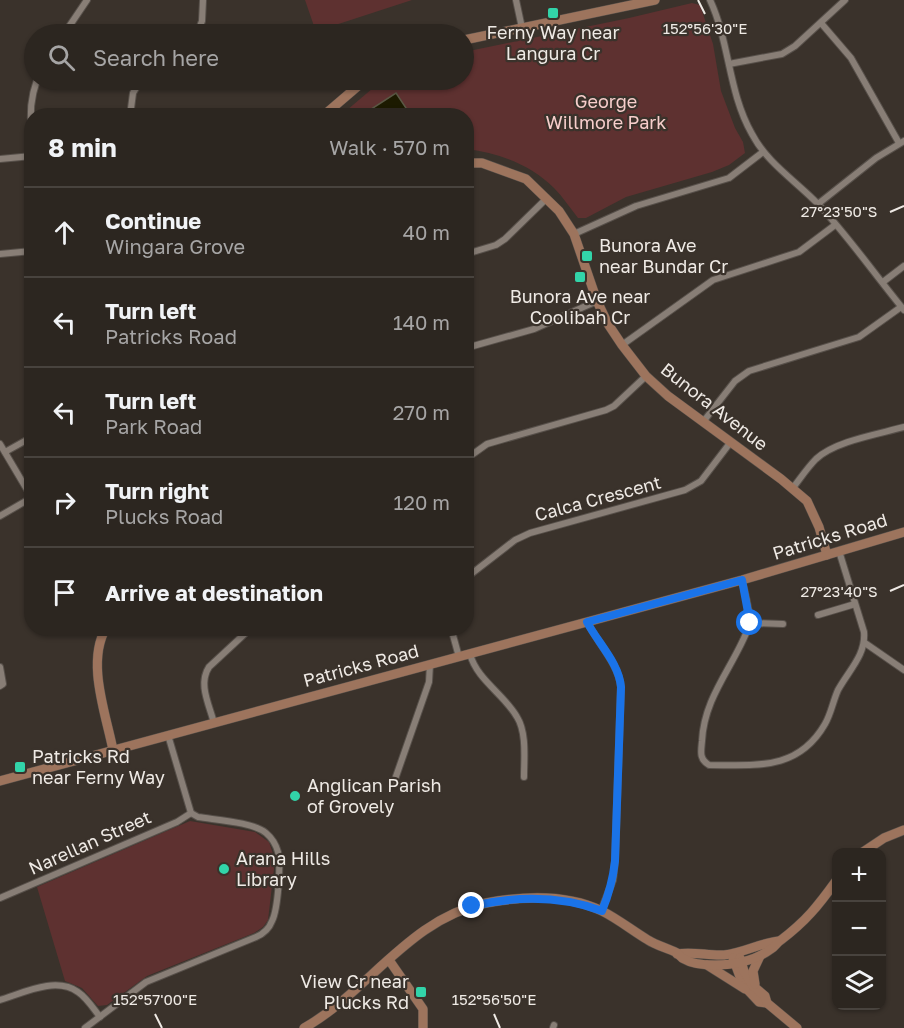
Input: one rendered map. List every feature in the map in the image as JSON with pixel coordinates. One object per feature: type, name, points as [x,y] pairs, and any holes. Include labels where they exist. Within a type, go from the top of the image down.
[{"type":"street","points":[[71,24],[87,0]]},
{"type":"street","points":[[201,24],[203,0]]},
{"type":"street","points":[[516,0],[522,28]]},
{"type":"street","points":[[474,38],[618,4],[656,0]]},
{"type":"street","points":[[703,422],[735,381],[749,371],[859,338],[903,309],[818,204],[763,152],[740,111],[732,85],[719,20],[710,0]]},
{"type":"street","points":[[729,63],[782,54],[795,46],[845,0]]},
{"type":"street","points":[[818,204],[876,158],[902,142],[851,58],[821,23]]},
{"type":"street","points":[[31,108],[33,90]]},
{"type":"street","points":[[131,108],[135,90]]},
{"type":"street","points":[[332,108],[353,90]]},
{"type":"street","points":[[574,234],[636,206],[729,178],[763,152]]},
{"type":"street","points":[[0,159],[24,157]]},
{"type":"street","name":"Bunora Avenue","points":[[474,163],[482,163],[526,179],[559,211],[574,234],[597,301],[608,324],[646,376],[668,396],[807,501],[814,512],[827,555]]},
{"type":"street","points":[[474,252],[496,245],[505,239],[547,198]]},
{"type":"street","points":[[622,345],[713,280],[799,252],[834,225]]},
{"type":"street","points":[[0,254],[24,252]]},
{"type":"street","points":[[882,282],[904,266]]},
{"type":"street","points":[[474,346],[534,329],[597,301]]},
{"type":"street","points":[[474,453],[487,444],[606,410],[614,406],[646,376]]},
{"type":"street","points":[[792,489],[823,454],[839,446],[904,427]]},
{"type":"street","points":[[5,452],[24,441]]},
{"type":"street","name":"Calca Crescent","points":[[474,572],[515,540],[530,533],[685,490],[701,481],[730,443]]},
{"type":"street","points":[[0,444],[24,486]]},
{"type":"street","points":[[0,516],[24,502]]},
{"type":"street","name":"Patricks Road","points":[[0,781],[742,580],[904,532]]},
{"type":"street","points":[[742,580],[750,623],[702,723],[701,756],[710,765],[765,765],[784,760],[805,748],[827,721],[839,689],[860,657],[865,644],[839,551]]},
{"type":"street","points":[[819,615],[855,604]]},
{"type":"street","points":[[587,622],[615,666],[621,687],[615,861],[613,880],[602,911]]},
{"type":"street","points":[[750,623],[783,624]]},
{"type":"street","points":[[103,636],[99,645],[97,668],[113,750]]},
{"type":"street","points":[[214,723],[204,685],[206,672],[242,636]]},
{"type":"street","points":[[452,636],[459,657]]},
{"type":"street","points":[[865,644],[904,670]]},
{"type":"street","points":[[470,654],[476,668],[517,717],[522,731],[524,777]]},
{"type":"street","points":[[393,785],[430,680],[430,664]]},
{"type":"street","points":[[0,667],[3,684],[0,686]]},
{"type":"street","points":[[85,1028],[146,982],[256,938],[267,930],[272,922],[276,906],[279,864],[277,850],[271,838],[257,828],[198,817],[191,813],[168,735]]},
{"type":"street","name":"Narellan Street","points":[[0,898],[191,813]]},
{"type":"street","points":[[869,848],[884,838],[904,830]]},
{"type":"street","points":[[706,965],[736,958],[760,956],[805,921],[832,887]]},
{"type":"street","points":[[304,1028],[336,1008],[433,924],[450,914],[472,906],[501,901],[550,899],[575,902],[602,911],[684,960],[706,965],[740,988],[747,990]]},
{"type":"street","points":[[677,954],[686,952],[736,958],[779,940]]},
{"type":"street","points":[[757,989],[752,975],[760,956]]},
{"type":"street","points":[[736,958],[748,980],[765,996],[767,1003],[792,1026]]},
{"type":"street","points":[[736,958],[740,980],[759,1002],[767,1003]]},
{"type":"street","points":[[389,960],[423,1009],[423,1028]]},
{"type":"street","points":[[0,1000],[51,986],[63,985],[83,995],[100,1017]]},
{"type":"green space","points":[[305,0],[412,0],[338,24],[313,24]]},
{"type":"green space","name":"George Willmore Park","points":[[692,3],[700,5],[713,44],[721,91],[735,128],[743,142],[745,153],[729,165],[712,172],[626,197],[586,218],[578,218],[554,188],[535,173],[514,161],[474,150],[474,108],[349,108],[371,90],[474,90],[474,50]]},
{"type":"green space","points":[[190,821],[255,832],[269,842],[275,860],[268,920],[254,933],[147,976],[107,1005],[98,1006],[82,988],[65,981],[37,887]]},
{"type":"shaded area","points":[[396,93],[406,108],[373,108]]},
{"type":"place","name":"Ferny Way near Langura Cr","points":[[553,13]]},
{"type":"place","name":"Bunora Ave near Bundar Cr","points":[[587,256]]},
{"type":"place","name":"Bunora Ave near Coolibah Cr","points":[[580,277]]},
{"type":"place","name":"Patricks Rd near Ferny Way","points":[[20,767]]},
{"type":"place","name":"Anglican Parish of Grovely","points":[[295,796]]},
{"type":"place","name":"Arana Hills Library","points":[[224,869]]},
{"type":"place","name":"View Cr near Plucks Rd","points":[[421,992]]},
{"type":"route","points":[[472,906],[524,899],[562,899],[602,911],[609,894],[615,861],[621,687],[615,666],[587,622],[742,580],[750,623]]}]
